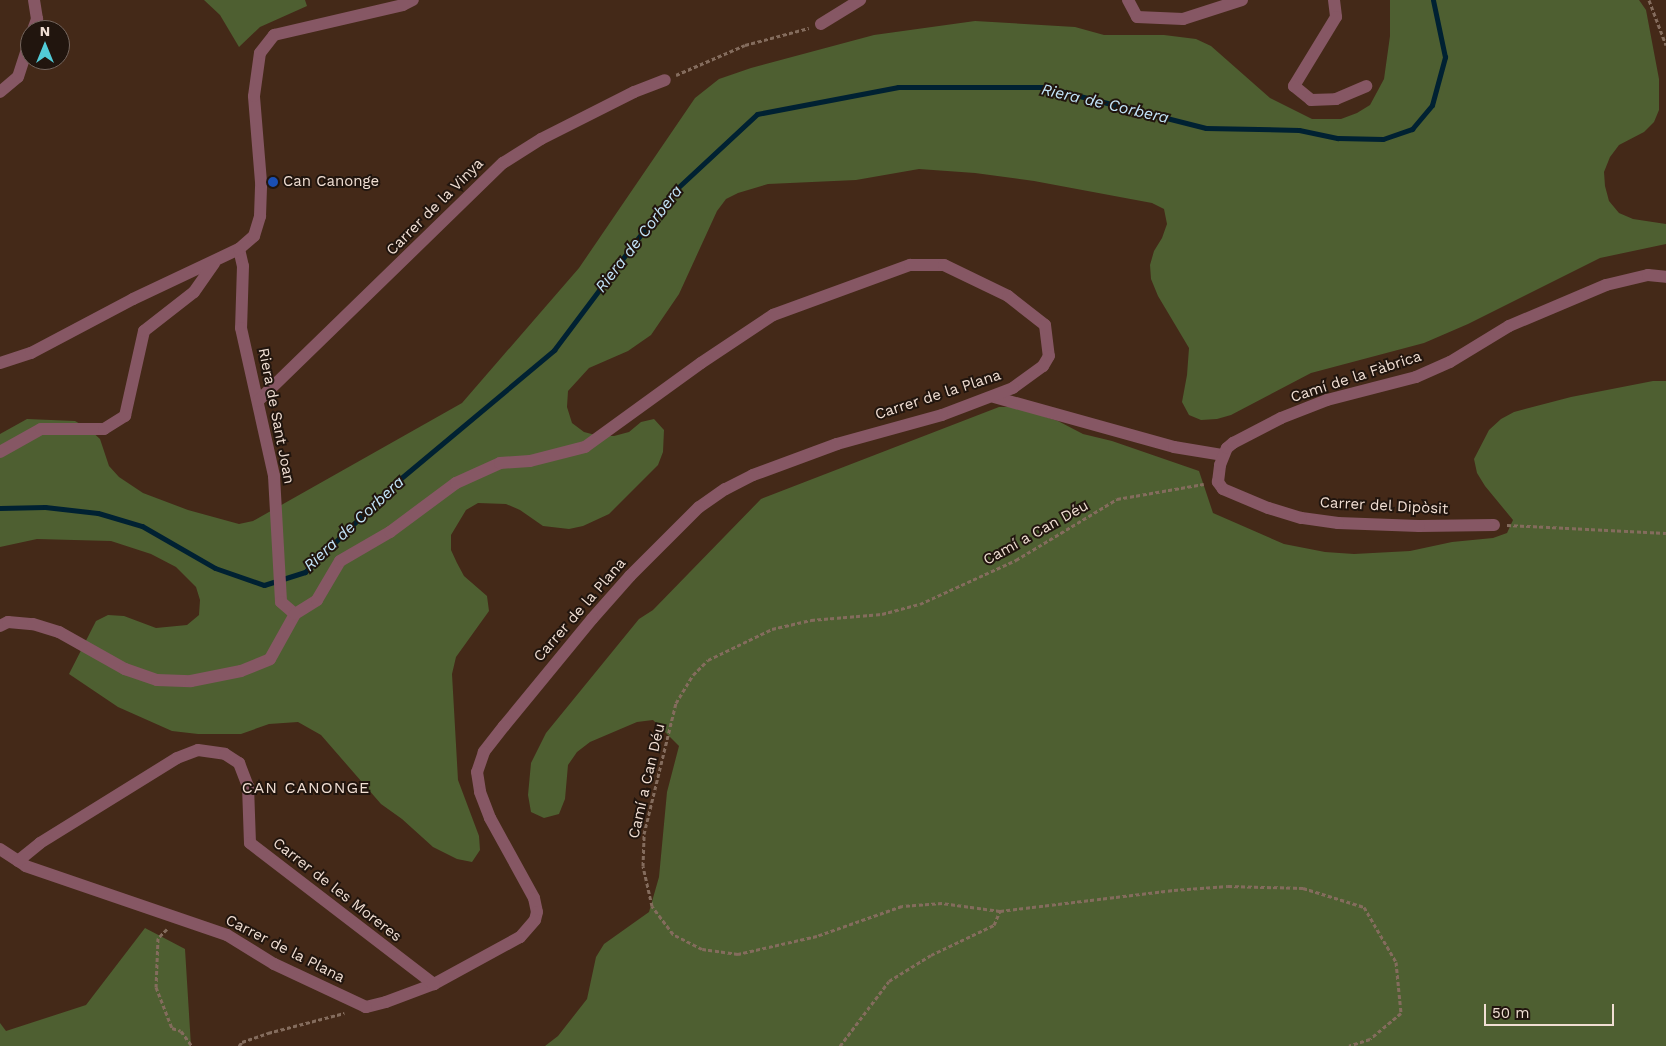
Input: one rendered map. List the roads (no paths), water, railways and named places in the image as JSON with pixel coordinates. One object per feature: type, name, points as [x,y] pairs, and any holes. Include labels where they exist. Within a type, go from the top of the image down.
[{"type":"street","points":[[34,0],[37,20]]},
{"type":"street","points":[[0,363],[31,353],[112,310],[214,262],[239,249],[254,236],[260,216],[261,182],[254,96],[260,53],[274,35],[403,5],[413,0]]},
{"type":"street","points":[[821,24],[860,0]]},
{"type":"street","points":[[1128,0],[1137,17],[1183,19],[1242,0]]},
{"type":"street","points":[[1334,0],[1336,18],[1294,86],[1311,100],[1336,99],[1366,86]]},
{"type":"street","points":[[0,92],[18,78],[21,70]]},
{"type":"street","name":"Carrer de la Vinya","points":[[258,401],[503,163],[550,135],[634,92],[665,80]]},
{"type":"street","name":"Riera de Sant Joan","points":[[239,249],[243,266],[241,328],[274,476],[281,602],[295,614]]},
{"type":"street","points":[[0,452],[42,429],[104,429],[125,416],[144,331],[194,292],[214,262]]},
{"type":"street","name":"Carrer de la Plana","points":[[0,626],[8,622],[33,624],[59,632],[125,669],[156,680],[191,681],[240,671],[270,659],[295,614],[317,600],[340,561],[390,532],[456,483],[500,463],[530,461],[586,447],[701,363],[773,315],[910,265],[944,265],[981,281],[1008,296],[1045,325],[1049,356],[1043,366],[1028,379],[994,397],[837,444],[753,475],[725,489],[698,507],[658,547],[592,619],[484,752],[476,772],[480,792],[490,818],[534,898],[537,912],[535,920],[520,937],[434,984],[386,1002],[366,1007],[274,964],[227,935],[18,861],[0,849]]},
{"type":"street","name":"Camí de la Fàbrica","points":[[1223,455],[1233,443],[1281,418],[1327,400],[1416,376],[1450,362],[1510,326],[1597,288],[1648,275],[1666,276]]},
{"type":"street","points":[[994,397],[1174,447],[1223,455]]},
{"type":"street","name":"Carrer del Dipòsit","points":[[1223,455],[1218,482],[1230,493],[1301,518],[1356,524],[1419,526],[1494,525]]},
{"type":"street","name":"Carrer de les Moreres","points":[[18,861],[40,843],[177,758],[198,750],[225,754],[239,763],[248,786],[250,843],[434,984]]},
{"type":"waterway","name":"Riera de Corbera","points":[[0,508],[45,507],[98,513],[142,526],[215,568],[264,585],[305,572],[394,484],[554,350],[671,194],[757,114],[898,87],[1044,87],[1206,128],[1299,130],[1338,138],[1383,139],[1412,129],[1432,105],[1445,57],[1433,0]]},
{"type":"place","name":"Can Canonge","points":[[273,182]]},
{"type":"district","name":"CAN CANONGE","points":[[306,788]]}]
